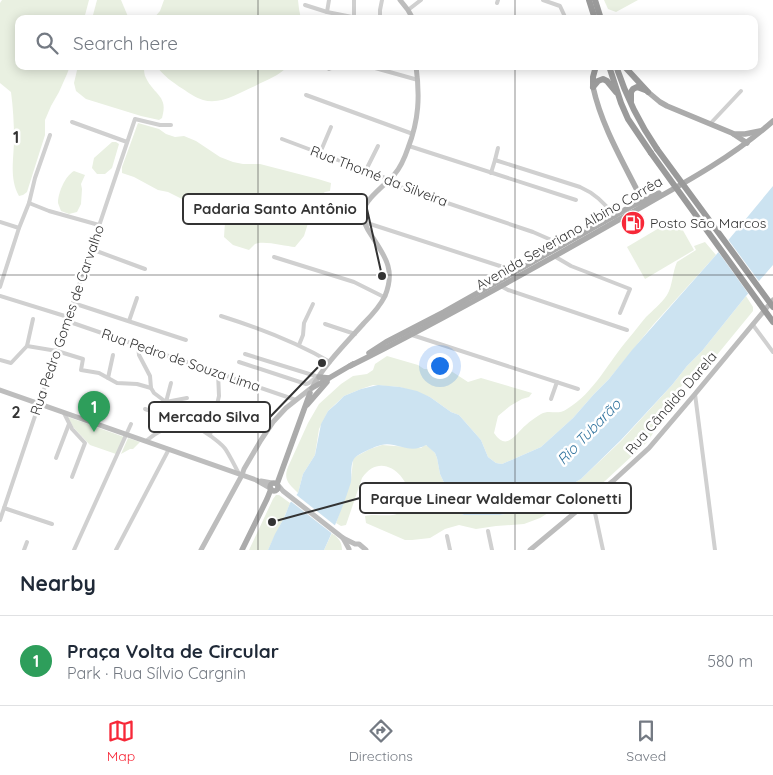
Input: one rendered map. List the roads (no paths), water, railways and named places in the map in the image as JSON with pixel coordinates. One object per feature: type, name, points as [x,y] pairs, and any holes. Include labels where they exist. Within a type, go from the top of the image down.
[{"type":"highway","points":[[589,0],[594,15]]},
{"type":"highway","points":[[595,0],[600,15]]},
{"type":"highway","points":[[593,87],[595,70]]},
{"type":"highway","points":[[610,70],[624,111],[632,128],[773,322]]},
{"type":"highway","points":[[618,70],[632,106],[645,130],[773,307]]},
{"type":"highway","points":[[628,70],[648,92]]},
{"type":"highway","points":[[593,87],[598,81],[605,80],[618,94]]},
{"type":"highway","points":[[632,106],[631,95],[633,89],[637,87],[648,92]]},
{"type":"main road","points":[[593,87],[600,112],[643,203]]},
{"type":"main road","points":[[648,92],[667,106],[732,133],[747,143]]},
{"type":"main road","points":[[679,185],[747,143],[773,121]]},
{"type":"main road","points":[[732,133],[745,134],[763,130]]},
{"type":"main road","points":[[732,133],[741,147]]},
{"type":"main road","name":"Avenida Severiano Albino Corrêa","points":[[312,391],[382,344],[453,310],[513,276],[560,246],[616,218],[634,205],[643,203],[649,197],[679,185]]},
{"type":"main road","name":"Avenida Severiano Albino Corrêa","points":[[513,276],[554,256],[616,218],[679,185]]},
{"type":"main road","points":[[637,190],[649,197]]},
{"type":"main road","points":[[634,205],[637,190]]},
{"type":"main road","points":[[554,256],[560,246]]},
{"type":"main road","points":[[319,377],[331,377]]},
{"type":"main road","points":[[242,550],[290,451],[303,411],[312,391]]},
{"type":"street","points":[[327,12],[329,0]]},
{"type":"street","points":[[354,0],[354,15]]},
{"type":"street","points":[[380,15],[382,0]]},
{"type":"street","points":[[400,0],[411,15]]},
{"type":"street","points":[[408,10],[421,0]]},
{"type":"street","points":[[543,0],[560,6],[564,15]]},
{"type":"street","points":[[304,5],[343,15]]},
{"type":"street","points":[[382,70],[418,80]]},
{"type":"street","points":[[202,550],[244,469],[266,432],[280,414],[296,400],[312,391],[330,362],[377,308],[384,297],[388,283],[388,263],[364,222],[364,210],[370,200],[400,166],[409,146],[418,107],[417,70]]},
{"type":"street","points":[[710,124],[741,91]]},
{"type":"street","points":[[306,96],[413,134]]},
{"type":"street","name":"Rua Pedro Gomes de Carvalho","points":[[0,520],[135,119],[171,126]]},
{"type":"street","points":[[72,122],[127,142]]},
{"type":"street","points":[[320,153],[331,127]]},
{"type":"street","points":[[0,287],[50,135]]},
{"type":"street","name":"Rua Thomé da Silveira","points":[[282,139],[366,170],[383,177],[397,186],[533,232],[550,239],[560,246]]},
{"type":"street","points":[[366,170],[378,146]]},
{"type":"street","points":[[409,146],[576,200]]},
{"type":"street","points":[[492,173],[498,148]]},
{"type":"street","points":[[495,160],[585,189],[603,203],[616,218]]},
{"type":"street","points":[[329,198],[364,210]]},
{"type":"street","points":[[29,203],[49,211],[99,225]]},
{"type":"street","points":[[0,222],[19,228]]},
{"type":"street","points":[[364,222],[503,267],[509,270],[513,276]]},
{"type":"street","points":[[91,249],[145,269]]},
{"type":"street","points":[[554,256],[571,266],[630,289],[620,313]]},
{"type":"street","points":[[274,257],[354,282],[384,297]]},
{"type":"street","points":[[0,264],[7,266]]},
{"type":"street","points":[[499,284],[627,330]]},
{"type":"street","name":"Rua Pedro de Souza Lima","points":[[0,296],[296,400]]},
{"type":"street","points":[[129,321],[136,298]]},
{"type":"street","name":"Rua Cândido Darela","points":[[530,550],[537,547],[649,448],[773,300]]},
{"type":"street","points":[[73,303],[186,340]]},
{"type":"street","points":[[299,345],[303,335],[304,323],[313,304]]},
{"type":"street","points":[[221,316],[299,345],[330,362]]},
{"type":"street","points":[[0,360],[11,363],[27,346],[33,319]]},
{"type":"street","points":[[325,324],[355,334]]},
{"type":"street","points":[[753,325],[773,352]]},
{"type":"street","points":[[410,332],[578,389]]},
{"type":"street","points":[[27,346],[57,350],[83,359]]},
{"type":"street","points":[[138,346],[139,355],[150,376],[151,388],[166,402],[176,425]]},
{"type":"street","points":[[85,353],[81,370],[96,372],[117,383],[137,384],[151,388]]},
{"type":"street","points":[[245,354],[319,377]]},
{"type":"street","points":[[108,378],[113,355]]},
{"type":"street","points":[[239,362],[306,384],[319,377]]},
{"type":"street","points":[[210,435],[219,396],[218,373]]},
{"type":"street","points":[[551,399],[557,382]]},
{"type":"street","points":[[166,402],[170,383]]},
{"type":"street","points":[[0,390],[274,487],[284,492],[341,536],[355,544],[359,544],[364,549]]},
{"type":"street","points":[[695,394],[715,550]]},
{"type":"street","points":[[166,402],[187,398]]},
{"type":"street","points":[[145,409],[174,419]]},
{"type":"street","points":[[64,413],[69,424],[86,443],[72,477]]},
{"type":"street","points":[[191,418],[205,432]]},
{"type":"street","points":[[56,458],[69,424]]},
{"type":"street","points":[[74,550],[131,424]]},
{"type":"street","points":[[146,441],[176,425],[195,426],[210,435],[226,449],[241,475]]},
{"type":"street","points":[[116,550],[169,449]]},
{"type":"street","points":[[592,498],[603,550]]},
{"type":"street","points":[[4,508],[52,524]]},
{"type":"street","points":[[488,531],[492,550]]},
{"type":"street","points":[[341,536],[349,550],[355,544]]},
{"type":"street","points":[[447,536],[450,550]]},
{"type":"street","points":[[24,550],[27,542]]},
{"type":"water","name":"Rio Tubarão","points":[[773,186],[773,265],[672,385],[621,440],[581,479],[553,495],[542,506],[500,515],[464,515],[459,513],[453,497],[447,489],[440,474],[435,453],[426,445],[414,449],[387,444],[381,445],[362,453],[354,459],[351,482],[324,550],[268,550],[290,503],[298,493],[303,474],[315,455],[321,424],[328,411],[344,396],[378,385],[417,391],[459,415],[481,440],[488,457],[496,463],[502,464],[541,447],[573,418],[609,379]]},
{"type":"place","name":"Posto São Marcos","points":[[633,223]]},
{"type":"place","name":"Padaria Santo Antônio","points":[[382,276]]},
{"type":"place","name":"Mercado Silva","points":[[322,363]]},
{"type":"place","name":"Praça Volta de Circular","points":[[94,432]]},
{"type":"place","name":"Parque Linear Waldemar Colonetti","points":[[272,522]]}]
